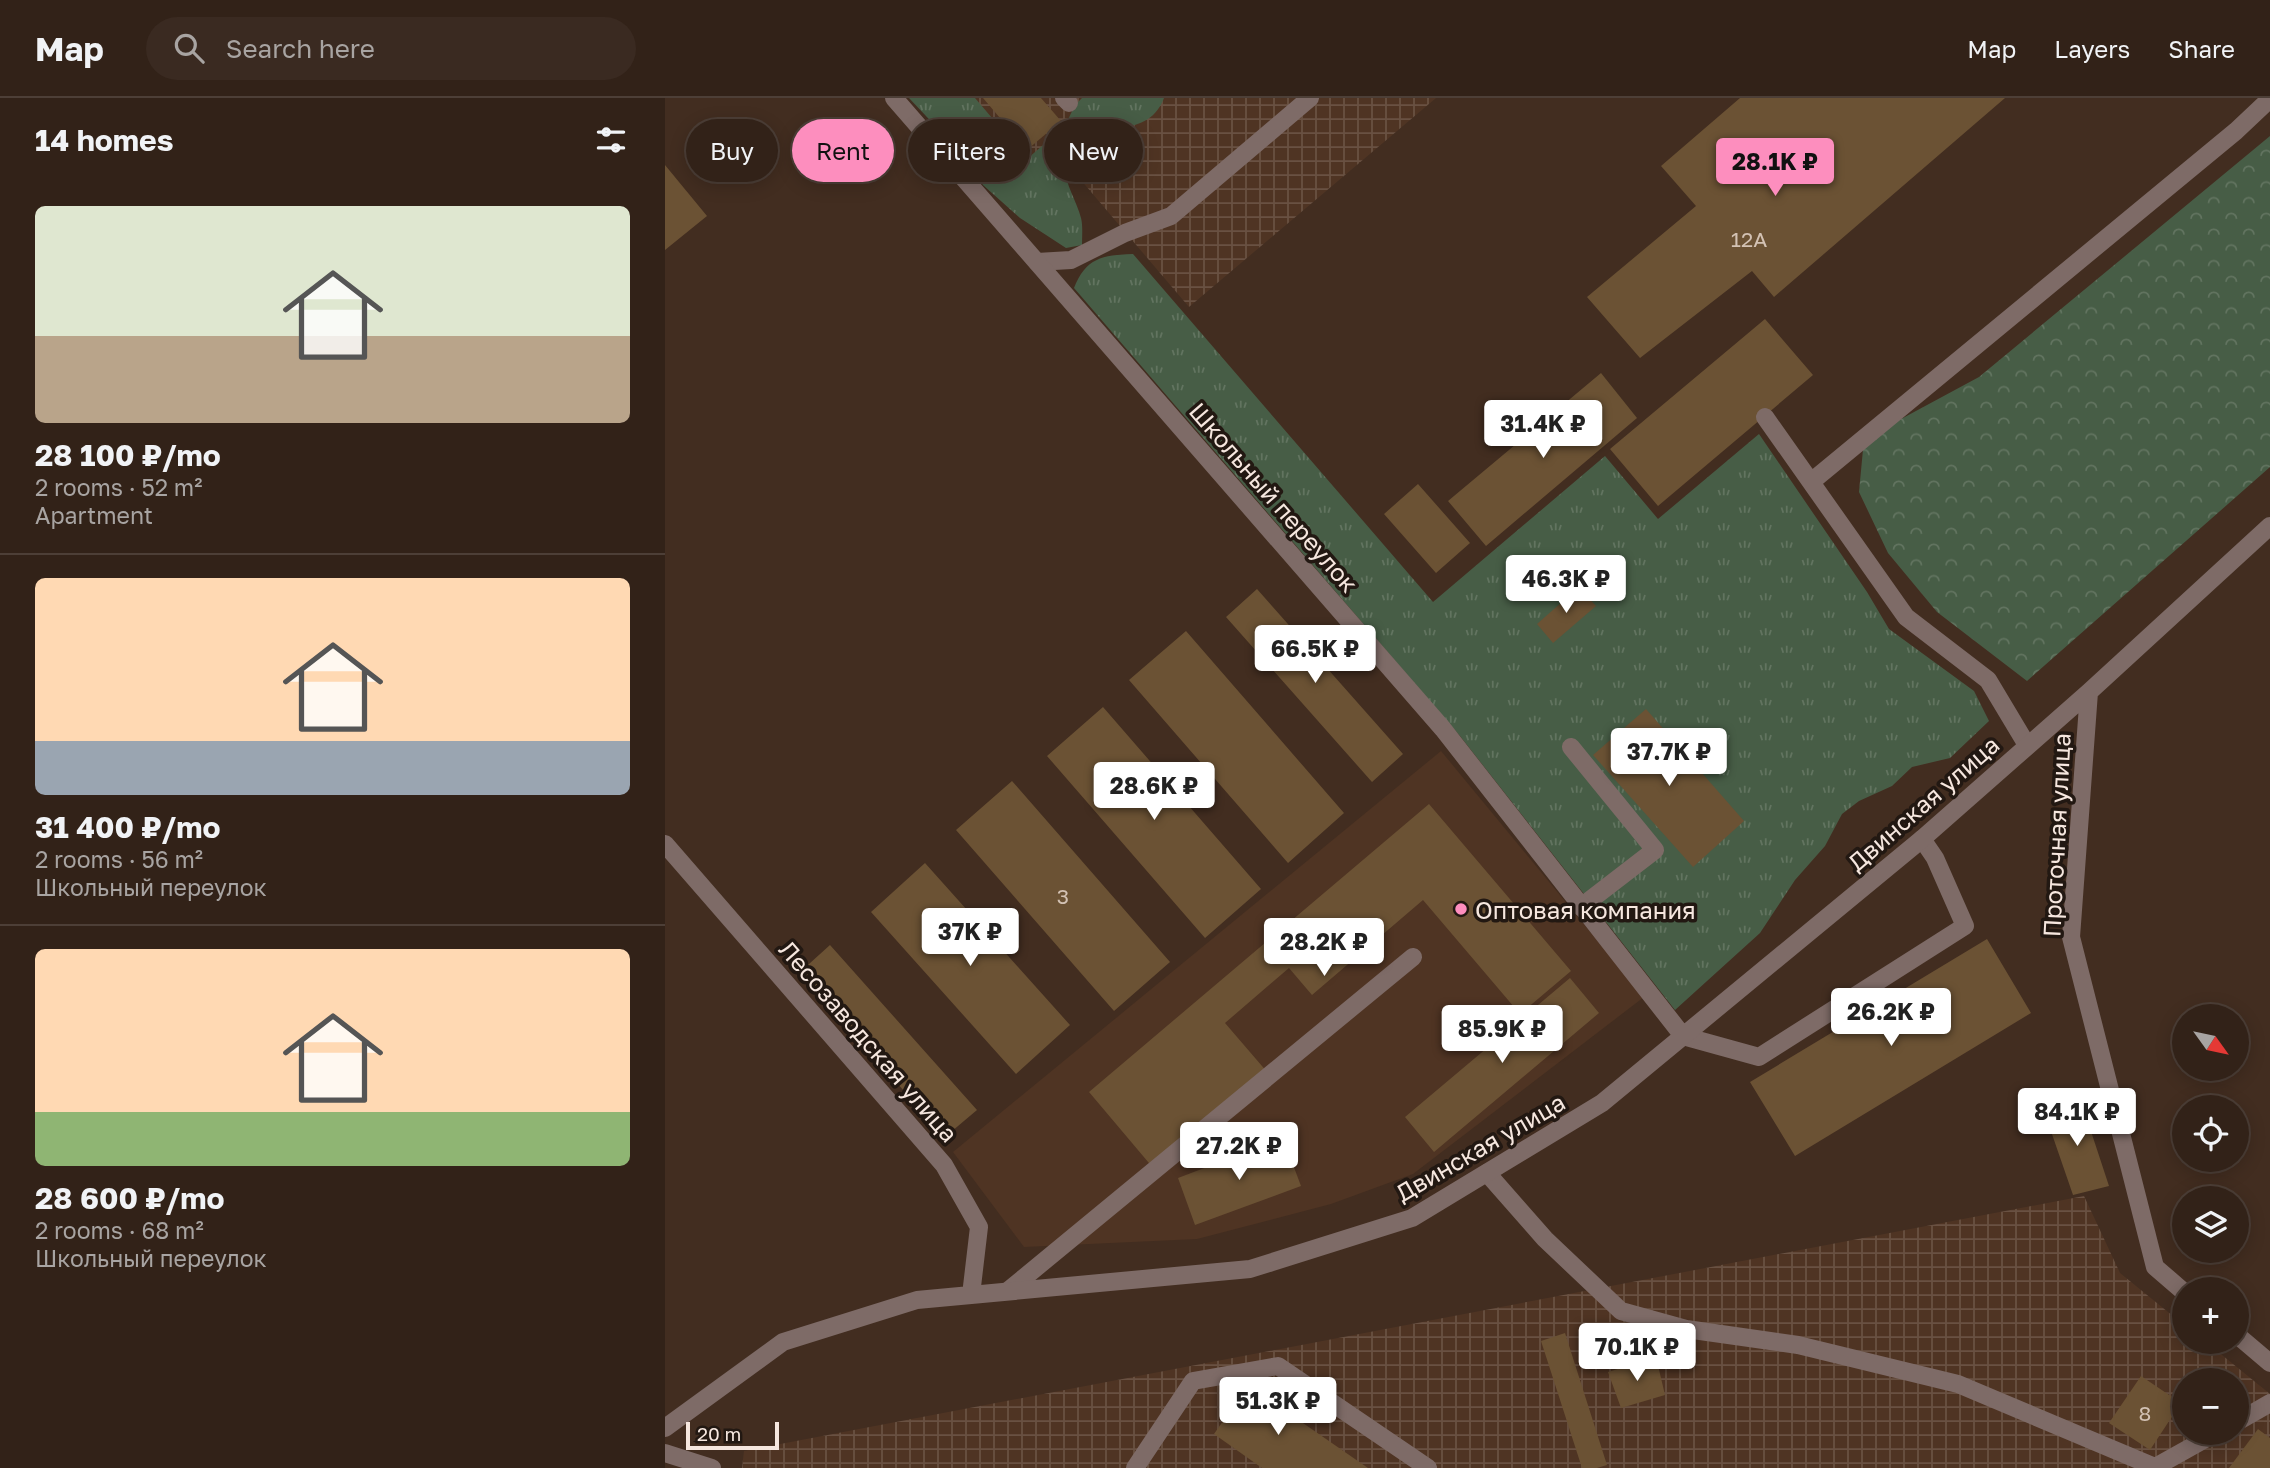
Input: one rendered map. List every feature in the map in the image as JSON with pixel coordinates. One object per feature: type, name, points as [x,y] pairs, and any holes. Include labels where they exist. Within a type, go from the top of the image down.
[{"type":"street","name":"Школьный переулок","points":[[894,98],[1443,729],[1683,1036]]},
{"type":"street","points":[[1037,262],[1071,260],[1125,233],[1171,216],[1310,98]]},
{"type":"street","points":[[1811,482],[2236,131],[2270,99]]},
{"type":"street","points":[[1765,417],[1906,617],[1988,680],[2027,745]]},
{"type":"street","name":"Двинская улица","points":[[665,1428],[783,1342],[917,1300],[1249,1269],[1412,1218],[1602,1103],[1922,839],[2089,692],[2270,526]]},
{"type":"street","name":"Проточная улица","points":[[2089,692],[2071,937],[2155,1268],[2172,1282]]},
{"type":"street","points":[[1571,747],[1655,850],[1581,906]]},
{"type":"street","points":[[1683,1036],[1759,1057],[1965,926],[1935,858],[1922,839]]},
{"type":"street","name":"Лесозаводская улица","points":[[665,844],[944,1165],[979,1227],[971,1295]]},
{"type":"street","points":[[1009,1290],[1413,957]]},
{"type":"street","points":[[1487,1173],[1545,1239],[1621,1311],[1686,1329],[1798,1345],[1958,1384],[2155,1467],[2194,1445]]},
{"type":"street","points":[[2249,1345],[2270,1363]]},
{"type":"street","points":[[1135,1468],[1193,1381],[1278,1366],[1427,1468]]},
{"type":"street","points":[[2249,1415],[2270,1403]]},
{"type":"street","points":[[665,1453],[712,1468]]},
{"type":"shaded area","points":[[960,98],[1101,98],[1078,119],[1044,119],[1044,150],[1030,163],[1030,119],[977,119]]},
{"type":"shaded area","points":[[1121,98],[1436,98],[1189,307],[1083,182],[1143,182],[1143,119],[1096,119]]},
{"type":"shaded area","points":[[1441,751],[1644,997],[1413,1174],[1331,1204],[1197,1239],[1024,1247],[953,1152]]},
{"type":"shaded area","points":[[2084,1196],[2120,1273],[2172,1315],[2172,1354],[2221,1354],[2238,1368],[2172,1368],[2172,1445],[2249,1445],[2249,1377],[2270,1394],[2270,1468],[742,1468],[744,1451]]},
{"type":"green space","points":[[909,98],[975,98],[993,119],[929,119]]},
{"type":"green space","points":[[1082,98],[1164,98],[1156,112],[1145,121],[1068,119]]},
{"type":"green space","points":[[2270,136],[2270,467],[2027,681],[1937,612],[1888,553],[1859,492],[1864,439],[1979,377]]},
{"type":"green space","points":[[1044,144],[1044,182],[1068,182],[1081,218],[1082,245],[1066,248],[1020,218],[981,182],[1030,182],[1030,156]]},
{"type":"green space","points":[[1133,254],[1433,602],[1605,456],[1658,519],[1759,434],[1867,592],[1889,629],[1974,691],[1989,721],[1950,758],[1912,767],[1892,786],[1859,801],[1842,814],[1825,846],[1795,880],[1760,933],[1675,1010],[1460,736],[1074,288],[1084,270],[1096,260]]},
{"type":"building","points":[[983,98],[1041,98],[1059,119],[1044,119],[1044,136],[1030,147],[1030,119],[1001,119]]},
{"type":"building","points":[[1740,98],[2005,98],[1774,297],[1752,271],[1640,358],[1587,297],[1696,206],[1661,166]]},
{"type":"building","points":[[665,165],[707,216],[665,250]]},
{"type":"building","points":[[1765,319],[1813,375],[1658,506],[1610,449]]},
{"type":"building","points":[[1601,373],[1637,418],[1486,546],[1448,501]]},
{"type":"building","points":[[1418,484],[1470,543],[1436,573],[1384,514]]},
{"type":"building","points":[[1579,587],[1596,606],[1553,643],[1537,624]]},
{"type":"building","points":[[1257,589],[1403,754],[1372,782],[1226,617]]},
{"type":"building","points":[[1186,631],[1344,813],[1288,863],[1129,680]]},
{"type":"building","points":[[1103,707],[1261,889],[1205,938],[1047,756]]},
{"type":"building","points":[[1646,709],[1744,821],[1693,867],[1593,755]]},
{"type":"building","points":[[1012,781],[1170,962],[1114,1011],[956,830]]},
{"type":"building","points":[[1429,804],[1571,971],[1520,1014],[1423,900],[1312,995],[1289,968],[1225,1023],[1268,1073],[1154,1169],[1089,1092]]},
{"type":"building","points":[[925,863],[1070,1025],[1016,1074],[871,912]]},
{"type":"building","points":[[1987,939],[2031,1013],[1795,1156],[1750,1082]]},
{"type":"building","points":[[830,945],[977,1110],[945,1137],[799,973]]},
{"type":"building","points":[[1570,978],[1599,1013],[1434,1152],[1405,1117]]},
{"type":"building","points":[[2081,1101],[2109,1186],[2073,1195],[2044,1111]]},
{"type":"building","points":[[1283,1138],[1301,1186],[1195,1225],[1178,1178]]},
{"type":"building","points":[[1565,1333],[1607,1465],[1597,1468],[1582,1468],[1541,1341]]},
{"type":"building","points":[[1656,1357],[1665,1395],[1621,1408],[1608,1372]]},
{"type":"building","points":[[2141,1376],[2172,1397],[2172,1417],[2150,1450],[2109,1423]]},
{"type":"building","points":[[1248,1385],[1368,1468],[1262,1468],[1214,1434]]},
{"type":"building","points":[[2258,1429],[2270,1438],[2270,1468],[2229,1468],[2246,1445],[2249,1445]]},
{"type":"place","name":"Оптовая компания","points":[[1461,909]]}]
